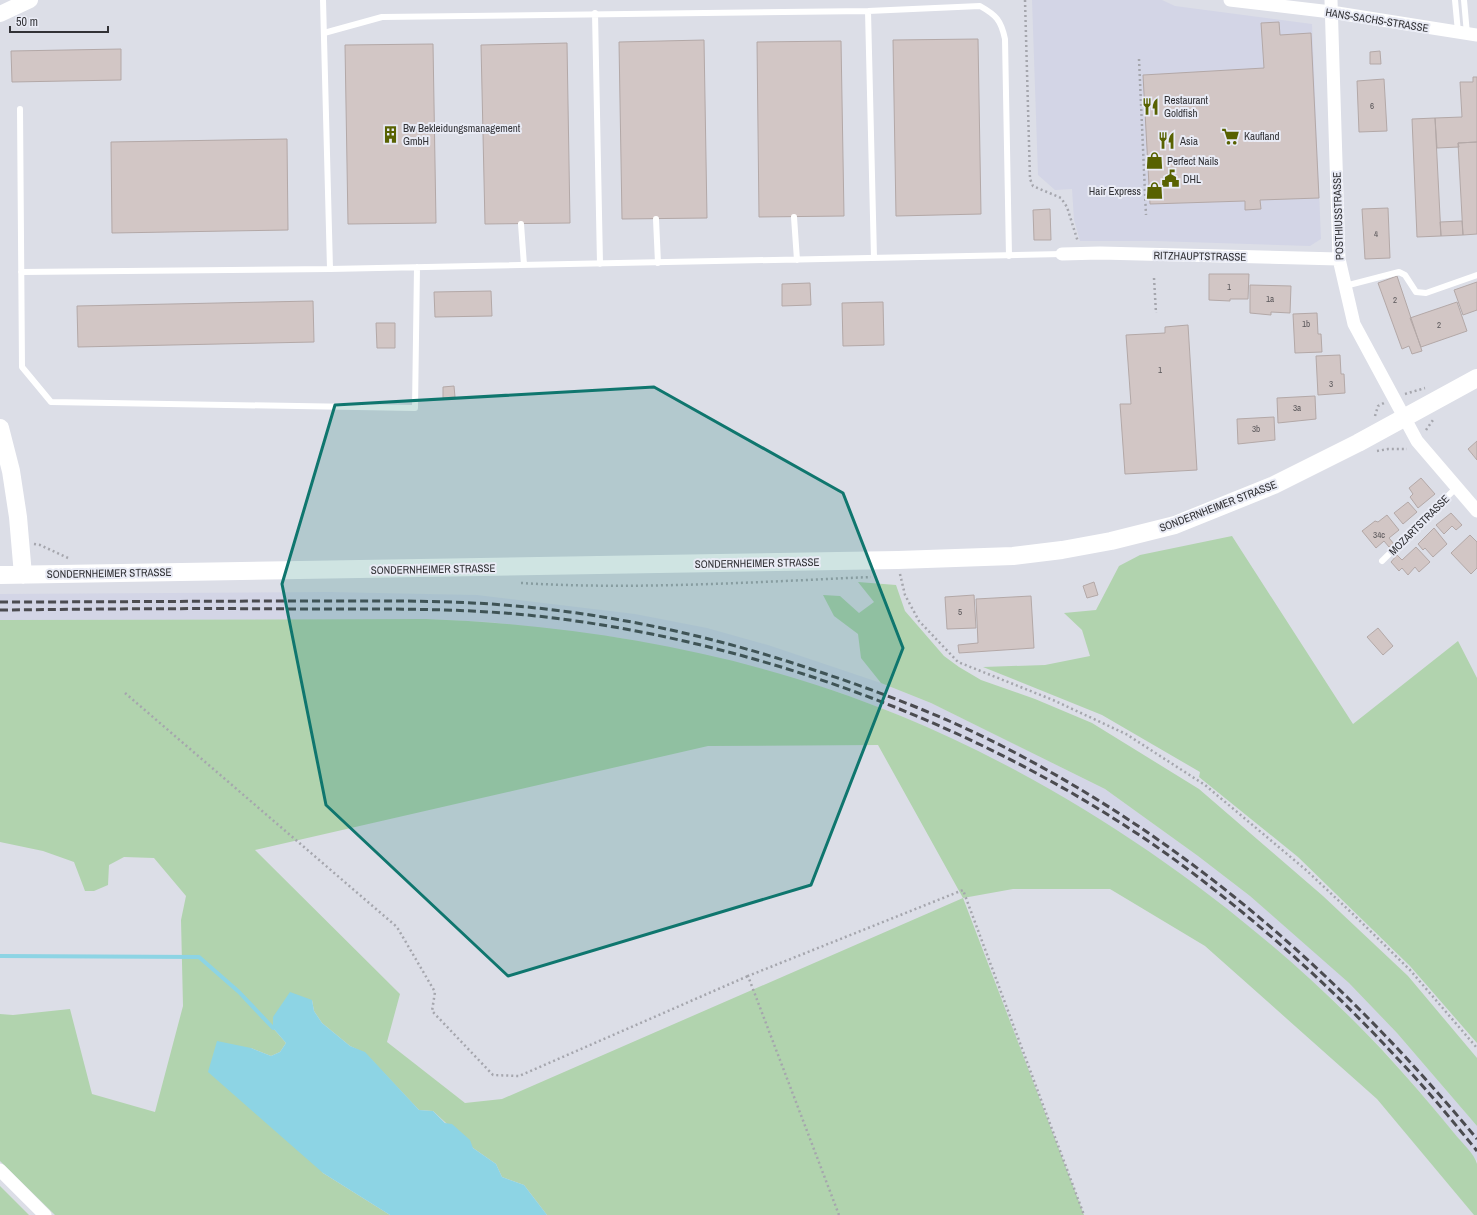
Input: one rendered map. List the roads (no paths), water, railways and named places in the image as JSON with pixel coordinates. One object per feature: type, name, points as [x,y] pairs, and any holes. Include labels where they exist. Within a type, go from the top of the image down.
[{"type":"main road","name":"SONDERNHEIMER STRASSE","points":[[0,575],[898,560],[1013,556],[1062,550],[1151,532],[1206,513],[1274,485],[1404,418],[1477,378]]},
{"type":"main road","points":[[0,428],[11,471],[21,544],[23,575]]},
{"type":"street","points":[[0,14],[30,0]]},
{"type":"street","name":"HANS-SACHS-STRASSE","points":[[1230,0],[1331,6],[1467,34]]},
{"type":"street","name":"POSTHIUSSTRASSE","points":[[1331,6],[1339,259],[1354,324],[1404,418]]},
{"type":"street","name":"RITZHAUPTSTRASSE","points":[[1062,254],[1339,259]]},
{"type":"street","name":"MOZARTSTRASSE","points":[[1404,418],[1417,441],[1477,511]]},
{"type":"street","points":[[0,1170],[46,1215]]},
{"type":"lane","points":[[324,0],[330,269]]},
{"type":"lane","points":[[1455,0],[1467,34]]},
{"type":"lane","points":[[1464,0],[1467,34]]},
{"type":"lane","points":[[324,33],[382,17],[595,13],[868,11],[980,6],[993,14],[1002,26],[1005,39],[1009,256]]},
{"type":"lane","points":[[868,11],[874,258]]},
{"type":"lane","points":[[595,13],[600,264]]},
{"type":"lane","points":[[20,109],[22,367],[51,402],[415,408],[417,268]]},
{"type":"lane","points":[[794,217],[797,260]]},
{"type":"lane","points":[[656,219],[658,263]]},
{"type":"lane","points":[[522,224],[524,265]]},
{"type":"lane","points":[[22,272],[417,268],[1062,254]]},
{"type":"lane","points":[[1345,286],[1399,272],[1405,275],[1416,292],[1426,293],[1477,275]]},
{"type":"lane","name":"MOZARTSTRASSE","points":[[1382,561],[1456,488]]},
{"type":"water","points":[[290,992],[312,1000],[314,1011],[322,1023],[350,1046],[365,1052],[419,1110],[433,1111],[445,1123],[452,1124],[470,1140],[473,1148],[496,1164],[502,1177],[524,1185],[547,1215],[390,1215],[323,1173],[208,1072],[217,1041],[251,1048],[271,1056],[280,1052],[286,1043],[273,1028],[273,1017]]},
{"type":"waterway","points":[[0,956],[199,957],[239,992],[273,1028]]},
{"type":"railway","points":[[0,602],[409,601],[504,605],[621,620],[698,636],[774,657],[866,688],[947,720],[1025,758],[1090,795],[1152,836],[1212,879],[1269,926],[1325,976],[1378,1028],[1428,1082],[1477,1139]]},
{"type":"railway","points":[[0,610],[376,609],[453,610],[505,613],[597,624],[690,643],[783,668],[875,699],[964,737],[1050,781],[1131,830],[1207,884],[1257,924],[1328,988],[1417,1080],[1477,1151]]},
{"type":"place","name":"Restaurant Goldfish","points":[[1151,106]]},
{"type":"place","name":"Bw Bekleidungsmanagement GmbH","points":[[390,134]]},
{"type":"place","name":"Kaufland","points":[[1231,136]]},
{"type":"place","name":"Asia","points":[[1167,141]]},
{"type":"place","name":"Perfect Nails","points":[[1154,161]]},
{"type":"place","name":"DHL","points":[[1170,179]]},
{"type":"place","name":"Hair Express","points":[[1154,191]]}]
